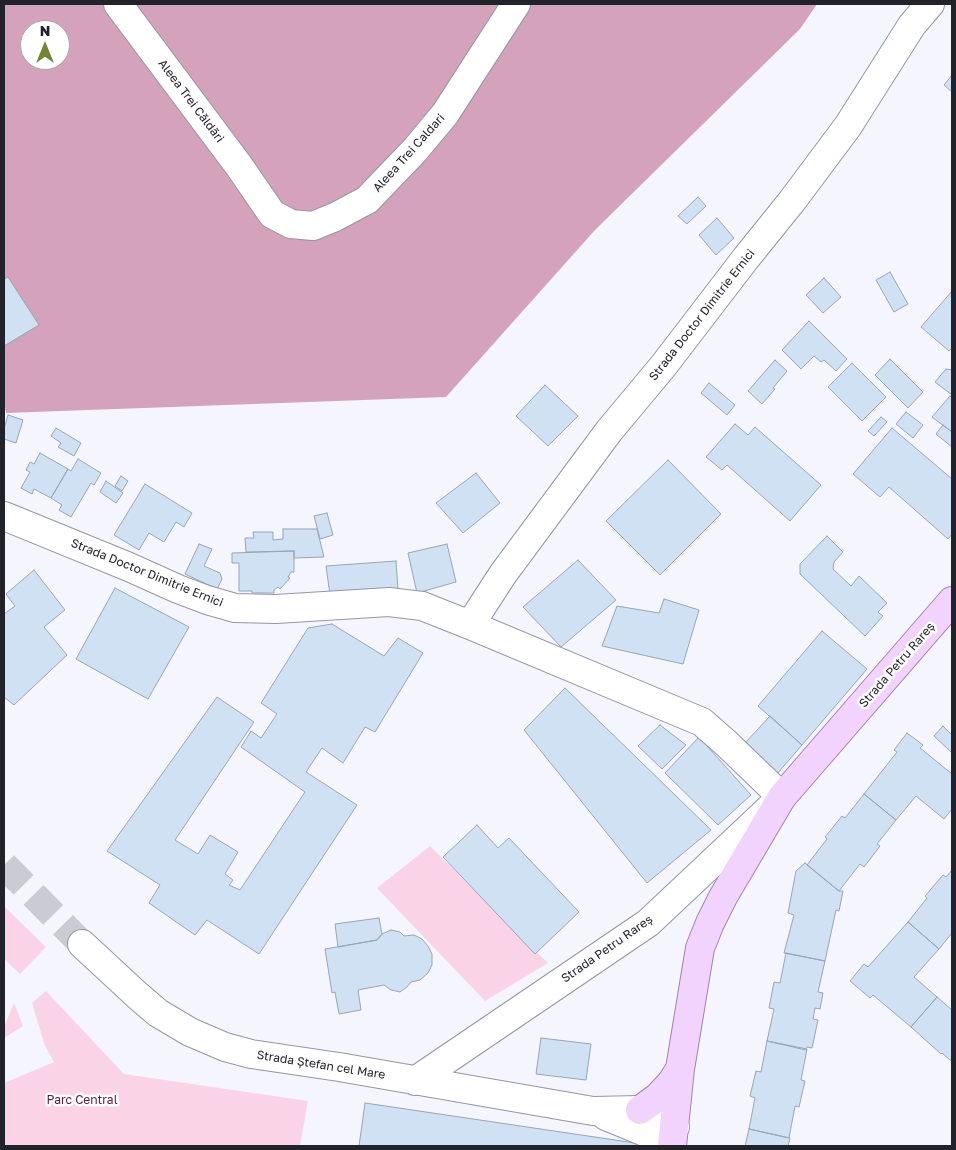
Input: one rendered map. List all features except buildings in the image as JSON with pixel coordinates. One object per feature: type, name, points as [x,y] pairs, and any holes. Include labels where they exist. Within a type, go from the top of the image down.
[{"type":"main road","name":"Strada Petru Rareș","points":[[673,1142],[680,1069],[700,948],[710,922],[782,797],[952,601]]},
{"type":"main road","points":[[640,1110],[658,1097],[671,1084],[680,1069]]},
{"type":"street","name":"Aleea Trei Căldări","points":[[118,4],[239,166],[262,200]]},
{"type":"street","name":"Aleea Trei Caldari","points":[[262,200],[272,214],[290,224],[313,226],[336,218],[367,200],[415,150],[445,114],[516,4]]},
{"type":"street","name":"Strada Doctor Dimitrie Ernici","points":[[470,624],[503,574],[609,431],[670,357],[848,126],[912,25],[930,4]]},
{"type":"street","name":"Strada Doctor Dimitrie Ernici","points":[[4,516],[178,589],[235,608],[276,609],[389,602],[422,606],[470,624],[702,722],[782,797]]},
{"type":"street","name":"Strada Petru Rareș","points":[[415,1081],[648,922],[782,797]]},
{"type":"street","name":"Strada Ștefan cel Mare","points":[[82,944],[158,1013],[190,1032],[225,1047],[251,1054],[339,1067],[593,1111],[640,1110],[664,1117],[673,1142]]},
{"type":"street","name":"Strada Ștefan cel Mare","points":[[593,1111],[673,1142]]},
{"type":"green space","points":[[430,846],[548,963],[485,1001],[377,888]]},
{"type":"green space","points":[[4,906],[46,947],[20,974],[4,959]]},
{"type":"green space","name":"Parc Central","points":[[46,991],[124,1074],[308,1101],[300,1146],[4,1146],[4,1083],[54,1062],[45,1046],[32,1003]]},
{"type":"green space","points":[[14,1003],[23,1026],[4,1038],[4,1027]]},
{"type":"shaded area","points":[[4,4],[817,4],[800,29],[595,230],[446,397],[6,413],[4,401]]},
{"type":"tunnel","points":[[4,865],[82,944]]}]
